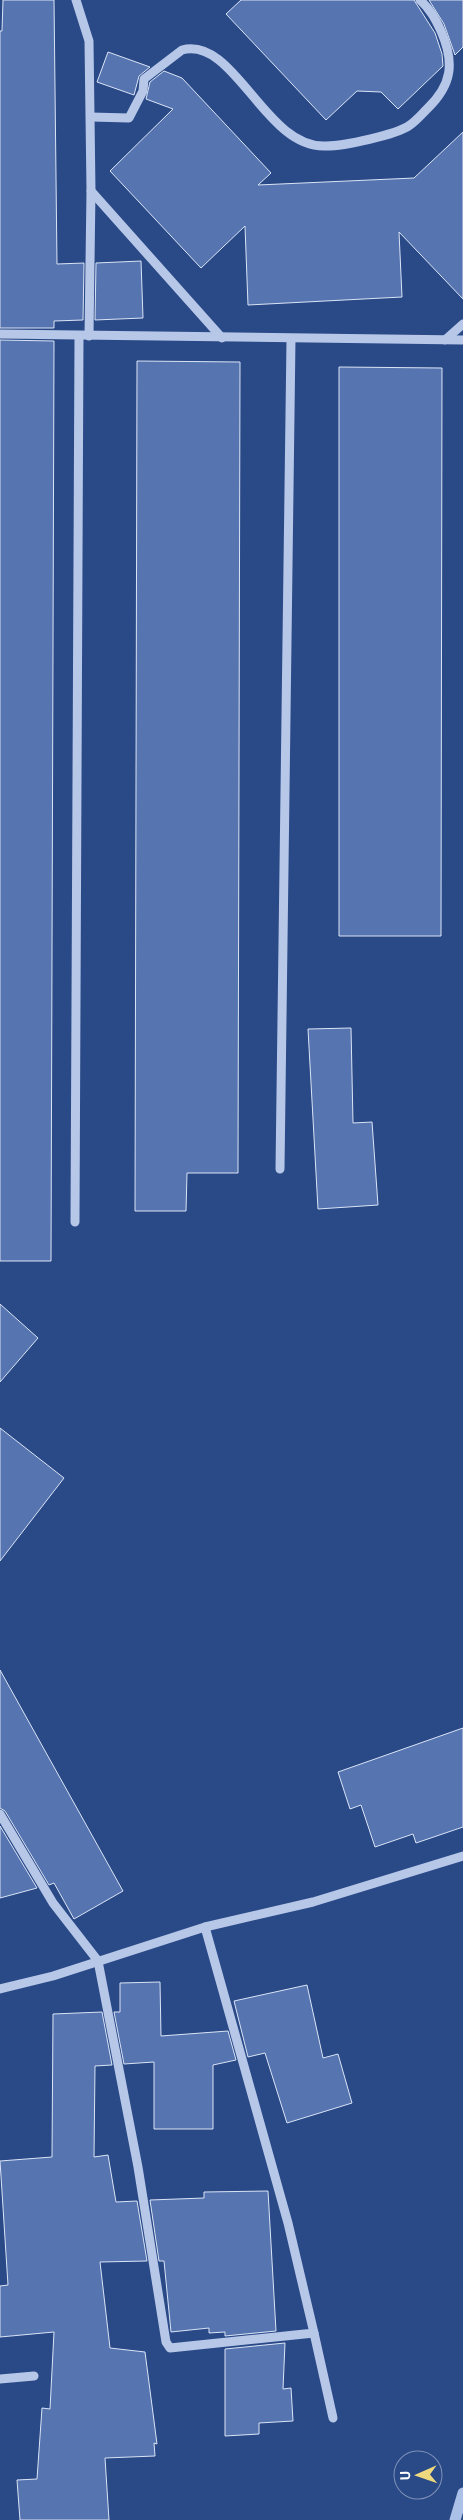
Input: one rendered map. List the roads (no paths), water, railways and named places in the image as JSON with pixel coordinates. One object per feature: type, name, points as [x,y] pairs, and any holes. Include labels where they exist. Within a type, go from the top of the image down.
[{"type":"street","points":[[75,1222],[84,336],[91,192],[89,41],[76,0]]},
{"type":"street","points":[[91,117],[129,118],[143,91],[144,79],[182,50],[188,48],[206,51],[225,66],[258,105],[303,144],[334,145],[368,139],[410,126],[442,95],[450,70],[448,46],[431,10],[420,0]]},
{"type":"street","points":[[91,192],[222,338]]},
{"type":"street","points":[[445,340],[463,324]]},
{"type":"street","points":[[0,334],[463,340]]},
{"type":"street","points":[[280,1169],[291,339]]},
{"type":"street","points":[[0,1814],[53,1903],[98,1961],[134,2140],[166,2342],[170,2348],[180,2348],[314,2333]]},
{"type":"street","points":[[0,1989],[53,1976],[205,1927],[313,1902],[463,1856]]},
{"type":"street","points":[[205,1927],[288,2223],[333,2418]]},
{"type":"street","points":[[0,2379],[34,2376]]},
{"type":"waterway","points":[[455,2520],[463,2493]]}]
